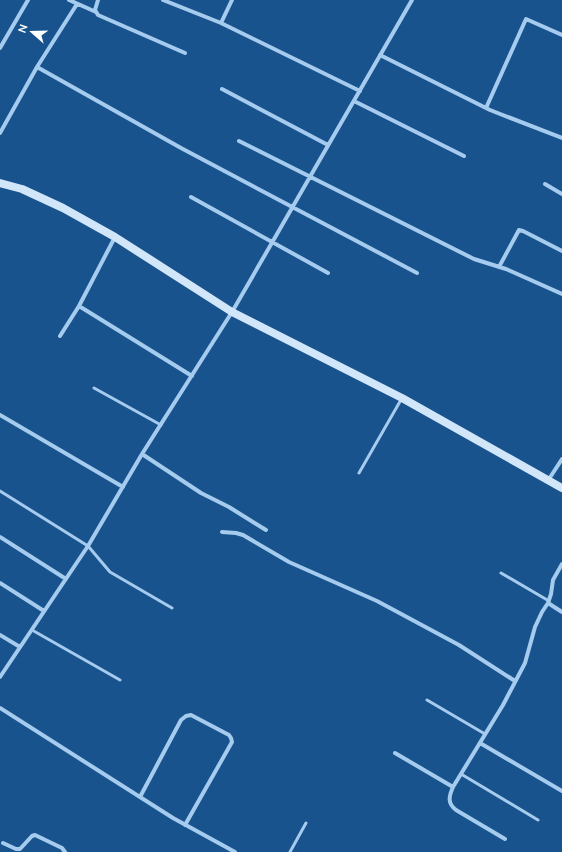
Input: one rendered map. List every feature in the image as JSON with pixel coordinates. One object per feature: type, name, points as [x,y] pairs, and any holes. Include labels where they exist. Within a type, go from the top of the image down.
[{"type":"main road","points":[[0,183],[22,189],[63,208],[115,237],[232,312],[402,398],[549,479],[562,488]]},
{"type":"street","points":[[0,48],[28,0]]},
{"type":"street","points":[[69,0],[96,12],[101,16],[185,53]]},
{"type":"street","points":[[96,12],[98,0]]},
{"type":"street","points":[[164,0],[221,23],[360,91]]},
{"type":"street","points":[[221,23],[232,0]]},
{"type":"street","points":[[0,677],[88,546],[142,454],[232,312],[412,0]]},
{"type":"street","points":[[0,133],[37,67],[77,4]]},
{"type":"street","points":[[486,108],[526,19],[562,35]]},
{"type":"street","points":[[380,55],[486,108],[562,138]]},
{"type":"street","points":[[37,67],[292,208],[417,273]]},
{"type":"street","points":[[222,89],[328,145]]},
{"type":"street","points":[[354,101],[464,156]]},
{"type":"street","points":[[239,141],[474,259],[506,269],[562,294]]},
{"type":"street","points":[[544,184],[562,194]]},
{"type":"street","points":[[191,197],[328,272]]},
{"type":"street","points":[[499,268],[519,230],[562,251]]},
{"type":"street","points":[[60,336],[79,306],[115,237]]},
{"type":"street","points":[[79,306],[192,376]]},
{"type":"street","points":[[0,415],[122,487]]},
{"type":"street","points":[[142,454],[201,493],[225,505],[266,530]]},
{"type":"street","points":[[549,479],[562,459]]},
{"type":"street","points":[[222,532],[243,535],[289,562],[376,600],[459,645],[516,681]]},
{"type":"street","points":[[0,537],[66,578]]},
{"type":"street","points":[[505,839],[452,807],[449,796],[516,681],[527,657],[536,623],[548,602],[553,580],[562,564]]},
{"type":"street","points":[[0,583],[44,611]]},
{"type":"street","points":[[548,602],[562,612]]},
{"type":"street","points":[[0,635],[20,647]]},
{"type":"street","points":[[0,708],[185,825],[235,852]]},
{"type":"street","points":[[140,797],[180,720],[191,715],[229,735],[232,742],[185,825]]},
{"type":"street","points":[[480,743],[562,791]]},
{"type":"street","points":[[395,753],[453,787]]},
{"type":"street","points":[[3,842],[16,849],[20,849],[32,836],[35,835],[62,848],[65,852]]},
{"type":"lane","points":[[94,388],[161,425]]},
{"type":"lane","points":[[359,473],[402,398]]},
{"type":"lane","points":[[0,491],[88,546],[110,572],[172,608]]},
{"type":"lane","points":[[502,573],[548,602]]},
{"type":"lane","points":[[32,630],[120,680]]},
{"type":"lane","points":[[427,700],[485,734]]},
{"type":"lane","points":[[461,774],[538,820]]},
{"type":"lane","points":[[290,852],[306,823]]}]
